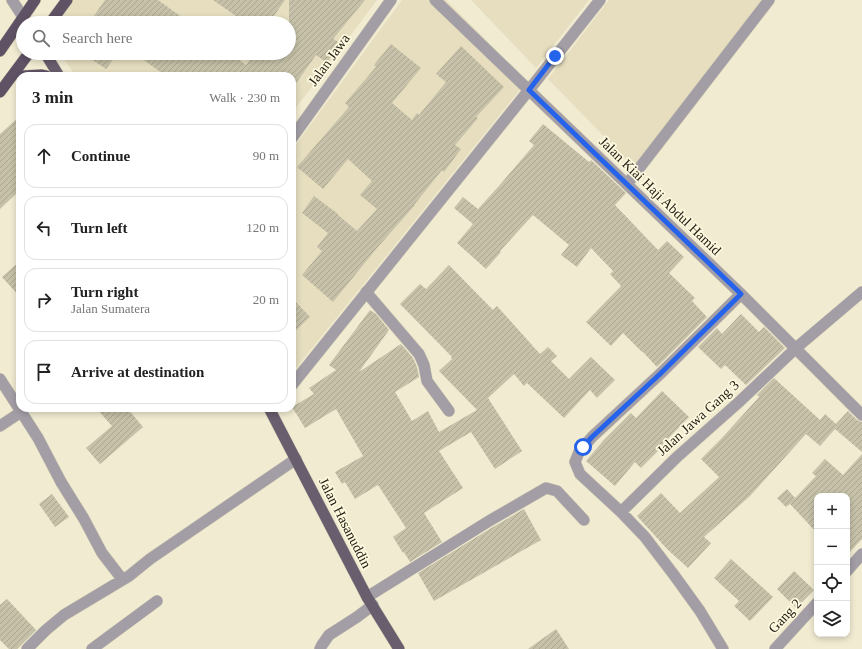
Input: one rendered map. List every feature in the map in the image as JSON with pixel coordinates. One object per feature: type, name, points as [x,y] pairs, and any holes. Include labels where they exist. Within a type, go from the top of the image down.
[{"type":"highway","points":[[27,16],[34,0]]},
{"type":"highway","points":[[55,16],[67,0]]},
{"type":"highway","points":[[0,51],[16,31]]},
{"type":"highway","points":[[0,92],[24,60]]},
{"type":"highway","points":[[8,81],[16,78]]},
{"type":"main road","points":[[50,60],[57,72]]},
{"type":"main road","name":"Jalan Hasanuddin","points":[[272,412],[370,601],[398,649]]},
{"type":"street","points":[[12,0],[22,16]]},
{"type":"street","name":"Jalan Jawa","points":[[296,132],[391,0]]},
{"type":"street","name":"Jalan Kiai Haji Abdul Hamid","points":[[435,0],[741,294],[862,415]]},
{"type":"street","points":[[296,381],[600,0]]},
{"type":"street","points":[[627,184],[769,0]]},
{"type":"street","points":[[366,292],[419,354],[424,365],[427,381],[450,411]]},
{"type":"street","name":"Jalan Jawa Gang 3","points":[[621,512],[677,457],[739,402],[796,348],[862,292]]},
{"type":"street","points":[[723,649],[700,611],[645,537],[621,512],[580,474],[575,462],[579,452],[592,437],[660,374],[741,294]]},
{"type":"street","points":[[0,379],[16,404]]},
{"type":"street","points":[[0,426],[21,412],[38,438],[61,482],[84,519],[102,553],[122,579]]},
{"type":"street","points":[[27,649],[64,615],[129,576],[150,559],[296,459]]},
{"type":"street","points":[[320,649],[329,635],[357,617],[370,601],[489,521],[546,488],[557,491],[584,520]]},
{"type":"street","points":[[850,568],[862,554]]},
{"type":"street","points":[[92,649],[158,601]]},
{"type":"street","name":"Gang 2","points":[[775,649],[814,607]]},
{"type":"shaded area","points":[[72,0],[377,0],[296,108],[296,72],[73,72],[65,60],[296,60],[296,16],[60,16]]},
{"type":"shaded area","points":[[402,0],[446,0],[527,81],[296,368],[296,145]]},
{"type":"shaded area","points":[[471,0],[589,0],[536,68]]},
{"type":"shaded area","points":[[609,0],[764,0],[633,166],[548,79]]},
{"type":"building","points":[[105,0],[158,0],[180,16],[94,16]]},
{"type":"building","points":[[213,0],[285,0],[274,16],[236,16]]},
{"type":"building","points":[[289,0],[365,0],[333,39],[340,43],[327,63],[316,55],[296,83],[296,72],[160,72],[144,60],[239,60],[246,65],[250,60],[296,60],[296,16],[289,16]]},
{"type":"building","points":[[391,44],[421,68],[392,103],[412,120],[417,113],[419,115],[446,82],[436,74],[461,46],[504,87],[476,117],[478,118],[455,145],[461,149],[444,172],[442,170],[415,205],[377,248],[333,302],[302,275],[322,251],[317,247],[328,233],[302,213],[314,196],[357,231],[377,209],[360,195],[372,181],[348,159],[323,189],[297,167],[349,107],[345,103],[376,67],[374,65]]},
{"type":"building","points":[[92,60],[113,60],[106,69]]},
{"type":"building","points":[[16,120],[16,194],[0,209],[0,134]]},
{"type":"building","points":[[543,124],[589,162],[591,160],[626,193],[615,205],[658,250],[667,241],[684,257],[669,273],[695,298],[692,301],[707,317],[657,367],[623,333],[611,346],[586,322],[621,286],[610,274],[613,271],[591,248],[577,267],[561,255],[569,245],[533,215],[500,251],[501,252],[486,269],[457,243],[473,224],[454,208],[463,197],[478,209],[534,145],[529,141]]},
{"type":"building","points":[[16,265],[16,293],[2,277]]},
{"type":"building","points":[[449,265],[493,310],[497,306],[540,354],[548,347],[557,356],[551,361],[569,379],[591,357],[615,380],[597,398],[590,390],[564,418],[527,383],[524,386],[514,374],[488,398],[522,451],[495,469],[471,432],[439,451],[463,488],[424,513],[442,542],[410,562],[393,537],[406,528],[378,485],[355,499],[345,482],[342,484],[335,472],[363,456],[336,409],[305,428],[295,412],[296,405],[314,394],[309,388],[336,370],[329,365],[370,310],[376,314],[389,330],[359,372],[401,344],[413,358],[419,377],[395,392],[412,421],[428,411],[439,432],[477,410],[439,371],[452,359],[452,357],[400,304],[420,284],[426,289]]},
{"type":"building","points":[[296,302],[310,317],[296,330]]},
{"type":"building","points":[[741,314],[759,332],[764,327],[785,348],[746,385],[725,365],[721,369],[698,347],[717,328],[722,334]]},
{"type":"building","points":[[774,378],[820,420],[825,414],[836,424],[848,411],[857,420],[862,422],[862,452],[835,429],[820,446],[806,434],[750,496],[704,537],[711,543],[688,568],[667,549],[637,516],[661,493],[680,513],[719,477],[701,459],[759,397],[757,395]]},
{"type":"building","points":[[662,391],[689,417],[641,468],[635,462],[615,486],[586,461],[603,441],[631,413],[636,418]]},
{"type":"building","points":[[100,412],[130,412],[143,427],[100,464],[86,448],[112,426]]},
{"type":"building","points":[[862,454],[862,539],[850,552],[850,493],[814,493],[814,530],[790,504],[786,507],[777,498],[787,489],[795,498],[816,476],[812,473],[825,459],[843,475]]},
{"type":"building","points":[[52,494],[69,517],[55,527],[39,504]]},
{"type":"building","points":[[524,509],[541,540],[434,601],[418,573]]},
{"type":"building","points":[[731,559],[773,597],[750,621],[734,606],[739,601],[714,578]]},
{"type":"building","points":[[794,571],[814,590],[796,608],[777,589]]},
{"type":"building","points":[[7,599],[36,630],[17,649],[9,649],[0,640],[0,605]]},
{"type":"building","points":[[556,629],[569,649],[528,649]]},
{"type":"route","points":[[555,56],[529,90],[741,294],[583,447]]}]
